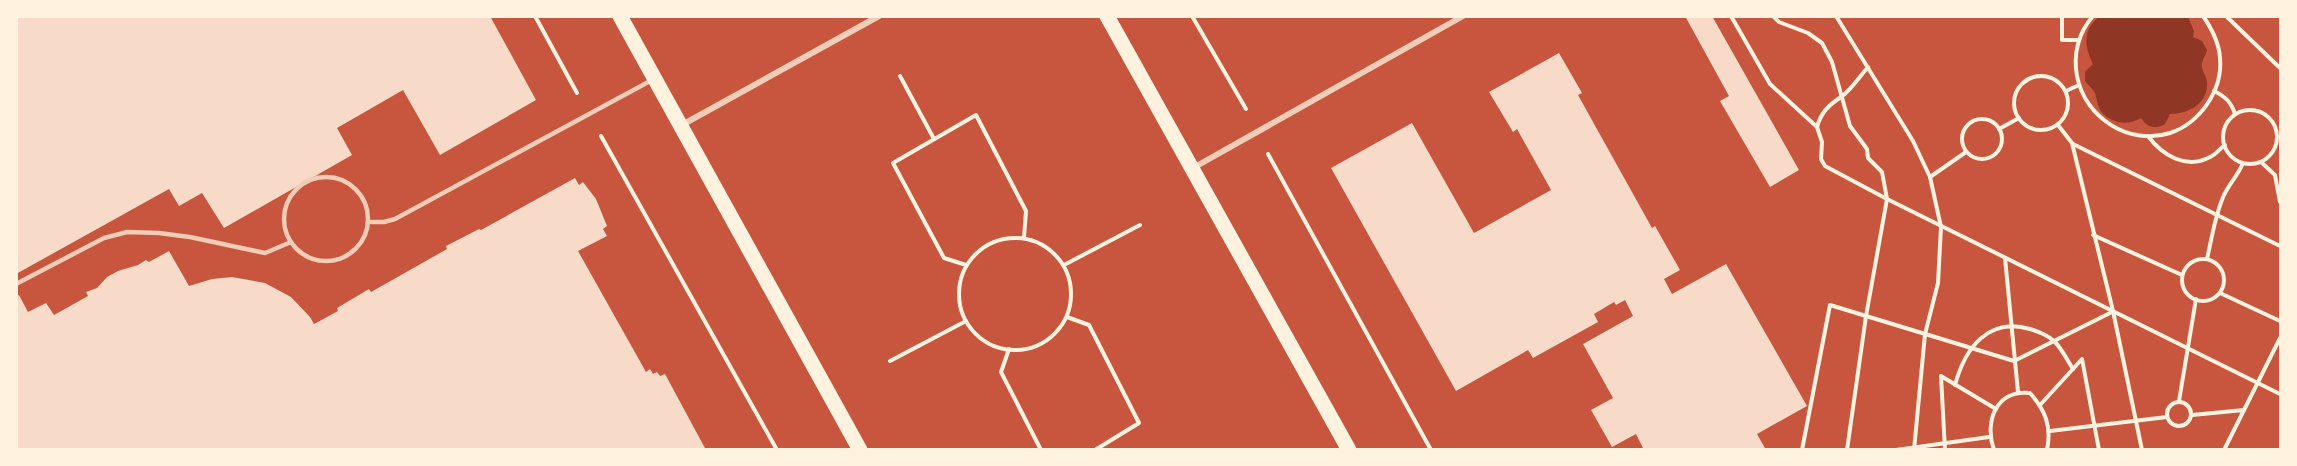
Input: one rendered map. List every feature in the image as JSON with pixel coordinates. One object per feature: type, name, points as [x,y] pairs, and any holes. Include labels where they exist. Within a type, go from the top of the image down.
[{"type":"main road","points":[[620,16],[860,450]]},
{"type":"main road","points":[[1107,16],[1349,450]]},
{"type":"street","points":[[680,126],[879,16]]},
{"type":"street","points":[[1193,169],[1463,16]]},
{"type":"lane","points":[[368,222],[395,219],[654,78]]},
{"type":"lane","points":[[319,177],[333,177],[358,190],[365,203],[368,222],[361,243],[350,253],[338,259],[325,261],[312,258],[291,242],[286,229],[285,216],[288,202],[295,191],[305,183],[319,177]]},
{"type":"lane","points":[[16,284],[104,238],[127,232],[190,237],[265,252],[291,242]]},
{"type":"path","points":[[535,16],[777,450]]},
{"type":"path","points":[[1192,16],[1245,107],[1256,133],[1431,450]]},
{"type":"path","points":[[1731,16],[1770,84],[1816,127],[1822,142],[1821,159],[1826,166],[1887,200],[2280,394]]},
{"type":"path","points":[[1773,16],[1779,22],[1808,33],[1822,43],[1832,62],[1850,126],[1867,149],[1868,158],[1882,172],[1887,200],[1866,316],[1847,450]]},
{"type":"path","points":[[1836,16],[1913,141],[1930,177],[1941,226],[1938,283],[1926,334],[1914,448]]},
{"type":"path","points":[[2062,16],[2062,40],[2078,40]]},
{"type":"path","points":[[2092,16],[2078,40],[2074,63],[2079,86],[2089,106],[2105,122],[2126,132],[2148,136],[2170,133],[2191,122],[2207,105],[2218,83],[2220,58],[2214,34],[2203,16]]},
{"type":"path","points":[[2226,16],[2280,68]]},
{"type":"path","points":[[1816,127],[1834,99],[1841,97],[1868,67]]},
{"type":"path","points":[[900,76],[934,139]]},
{"type":"path","points":[[2044,76],[2061,83],[2066,91],[2069,100],[2068,110],[2058,125],[2040,130],[2032,129],[2019,118],[2014,101],[2016,92],[2027,79],[2044,76]]},
{"type":"path","points":[[2066,91],[2079,86]]},
{"type":"path","points":[[2214,91],[2226,97],[2235,114]]},
{"type":"path","points":[[2252,110],[2268,116],[2277,132],[2274,150],[2261,162],[2243,162],[2228,152],[2225,145],[2224,128],[2235,114],[2252,110]]},
{"type":"path","points":[[966,265],[944,258],[893,163],[976,115],[1026,211],[1024,238]]},
{"type":"path","points":[[1999,129],[2019,118]]},
{"type":"path","points":[[1989,121],[1999,129],[2001,142],[1996,153],[1990,157],[1978,159],[1967,152],[1962,140],[1966,127],[1970,123],[1989,121]]},
{"type":"path","points":[[2058,125],[2072,143],[2113,311],[2142,450]]},
{"type":"path","points":[[2148,136],[2165,154],[2182,161],[2196,161],[2211,157],[2225,145]]},
{"type":"path","points":[[2277,141],[2280,147]]},
{"type":"path","points":[[2072,143],[2280,246]]},
{"type":"path","points":[[1930,177],[1967,152]]},
{"type":"path","points":[[2207,259],[2217,215],[2229,185],[2239,173],[2243,162]]},
{"type":"path","points":[[2261,162],[2275,175],[2280,202]]},
{"type":"path","points":[[1064,265],[1140,225]]},
{"type":"path","points":[[2093,235],[2182,275]]},
{"type":"path","points":[[1024,238],[1034,240],[1051,250],[1064,265],[1070,282],[1071,299],[1067,317],[1058,331],[1043,343],[1027,349],[1009,349],[992,345],[984,340],[966,321],[959,303],[959,283],[966,265],[979,250],[995,240],[1024,238]]},
{"type":"path","points":[[2005,258],[2018,392]]},
{"type":"path","points":[[2207,259],[2214,261],[2223,271],[2223,285],[2220,293],[2210,300],[2196,299],[2182,285],[2182,275],[2193,261],[2207,259]]},
{"type":"path","points":[[2220,293],[2280,321]]},
{"type":"path","points":[[2179,401],[2190,406],[2192,415],[2188,422],[2181,426],[2173,425],[2167,417],[2169,407],[2179,401],[2196,299]]},
{"type":"path","points":[[1802,450],[1830,305],[2014,361],[2113,311]]},
{"type":"path","points":[[1067,317],[1089,325],[1140,423],[1094,449]]},
{"type":"path","points":[[890,361],[966,321]]},
{"type":"path","points":[[1954,385],[1960,364],[1971,348],[1995,329],[2010,325],[2042,333],[2055,341],[2073,369]]},
{"type":"path","points":[[2224,450],[2280,338]]},
{"type":"path","points":[[1009,349],[1001,372],[1041,450]]},
{"type":"path","points":[[2040,405],[2082,359],[2099,450]]},
{"type":"path","points":[[1945,450],[1941,376],[1996,409]]},
{"type":"path","points":[[1994,450],[1989,437],[1996,409],[2006,396],[2018,392],[2030,393],[2046,415],[2050,431],[2047,450]]},
{"type":"path","points":[[2192,415],[2244,410]]},
{"type":"path","points":[[2050,431],[2167,417]]},
{"type":"path","points":[[1896,450],[1989,437]]},
{"type":"shaded area","points":[[2100,16],[2188,17],[2194,31],[2193,37],[2202,41],[2207,50],[2202,61],[2202,69],[2207,81],[2207,89],[2201,101],[2184,112],[2170,114],[2165,124],[2158,127],[2146,124],[2141,118],[2125,123],[2110,119],[2105,115],[2101,111],[2095,93],[2085,81],[2085,72],[2093,64],[2086,38],[2090,27]]},
{"type":"building","points":[[16,16],[490,16],[536,100],[440,155],[403,90],[337,128],[352,155],[224,228],[202,193],[179,206],[169,189],[16,274]]},
{"type":"building","points":[[1685,16],[1712,16],[1799,170],[1770,187],[1720,101],[1729,96]]},
{"type":"building","points":[[1559,53],[1582,93],[1578,95],[1652,228],[1655,226],[1680,270],[1664,279],[1672,294],[1726,264],[1807,406],[1757,434],[1766,450],[1644,450],[1636,434],[1612,447],[1591,410],[1613,398],[1583,344],[1633,316],[1625,300],[1616,305],[1614,302],[1594,314],[1598,322],[1533,358],[1528,350],[1456,391],[1331,168],[1412,123],[1474,233],[1551,190],[1517,129],[1513,132],[1489,92]]},
{"type":"building","points":[[575,178],[579,185],[583,182],[596,199],[607,226],[603,229],[607,236],[578,251],[646,372],[650,369],[653,374],[657,372],[660,376],[665,374],[706,450],[16,450],[16,296],[19,295],[28,312],[46,303],[54,315],[88,296],[86,292],[97,288],[107,277],[146,260],[149,262],[169,251],[189,286],[212,279],[232,277],[265,283],[291,297],[314,324],[338,311],[337,308],[369,289],[371,292],[447,249],[446,246],[481,230]]}]
